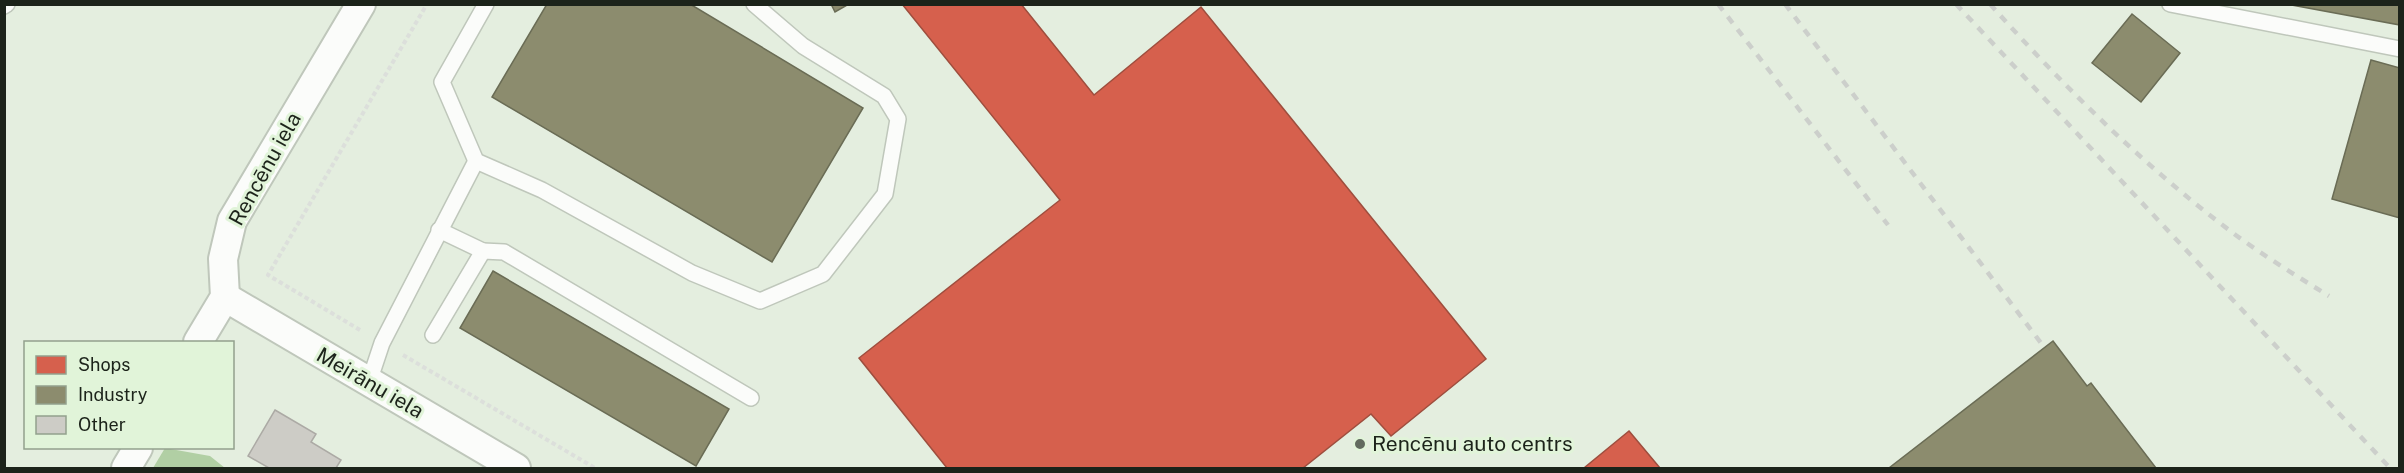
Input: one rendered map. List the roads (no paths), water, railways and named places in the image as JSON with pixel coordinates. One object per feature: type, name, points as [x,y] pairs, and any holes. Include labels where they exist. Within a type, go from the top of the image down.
[{"type":"street","name":"Rencēnu iela","points":[[225,297],[223,259],[232,221],[361,4]]},
{"type":"street","points":[[199,341],[225,297]]},
{"type":"street","name":"Meirānu iela","points":[[225,297],[516,468]]},
{"type":"street","points":[[126,468],[137,449]]},
{"type":"lane","points":[[486,4],[442,82],[476,161],[542,190],[692,273],[760,301],[823,274],[885,194],[898,119],[884,96],[803,46],[754,4]]},
{"type":"lane","points":[[2170,4],[2400,49]]},
{"type":"lane","points":[[369,382],[382,343],[476,161]]},
{"type":"lane","points":[[439,230],[483,251],[504,252],[752,398]]},
{"type":"lane","points":[[433,335],[483,251]]},
{"type":"railway","points":[[1718,4],[1888,225]]},
{"type":"railway","points":[[1785,4],[2044,347]]},
{"type":"railway","points":[[1956,4],[2390,468]]},
{"type":"railway","points":[[1990,4],[2077,97],[2171,183],[2237,236],[2329,296]]},
{"type":"place","name":"Rencēnu auto centrs","points":[[1360,444]]}]
